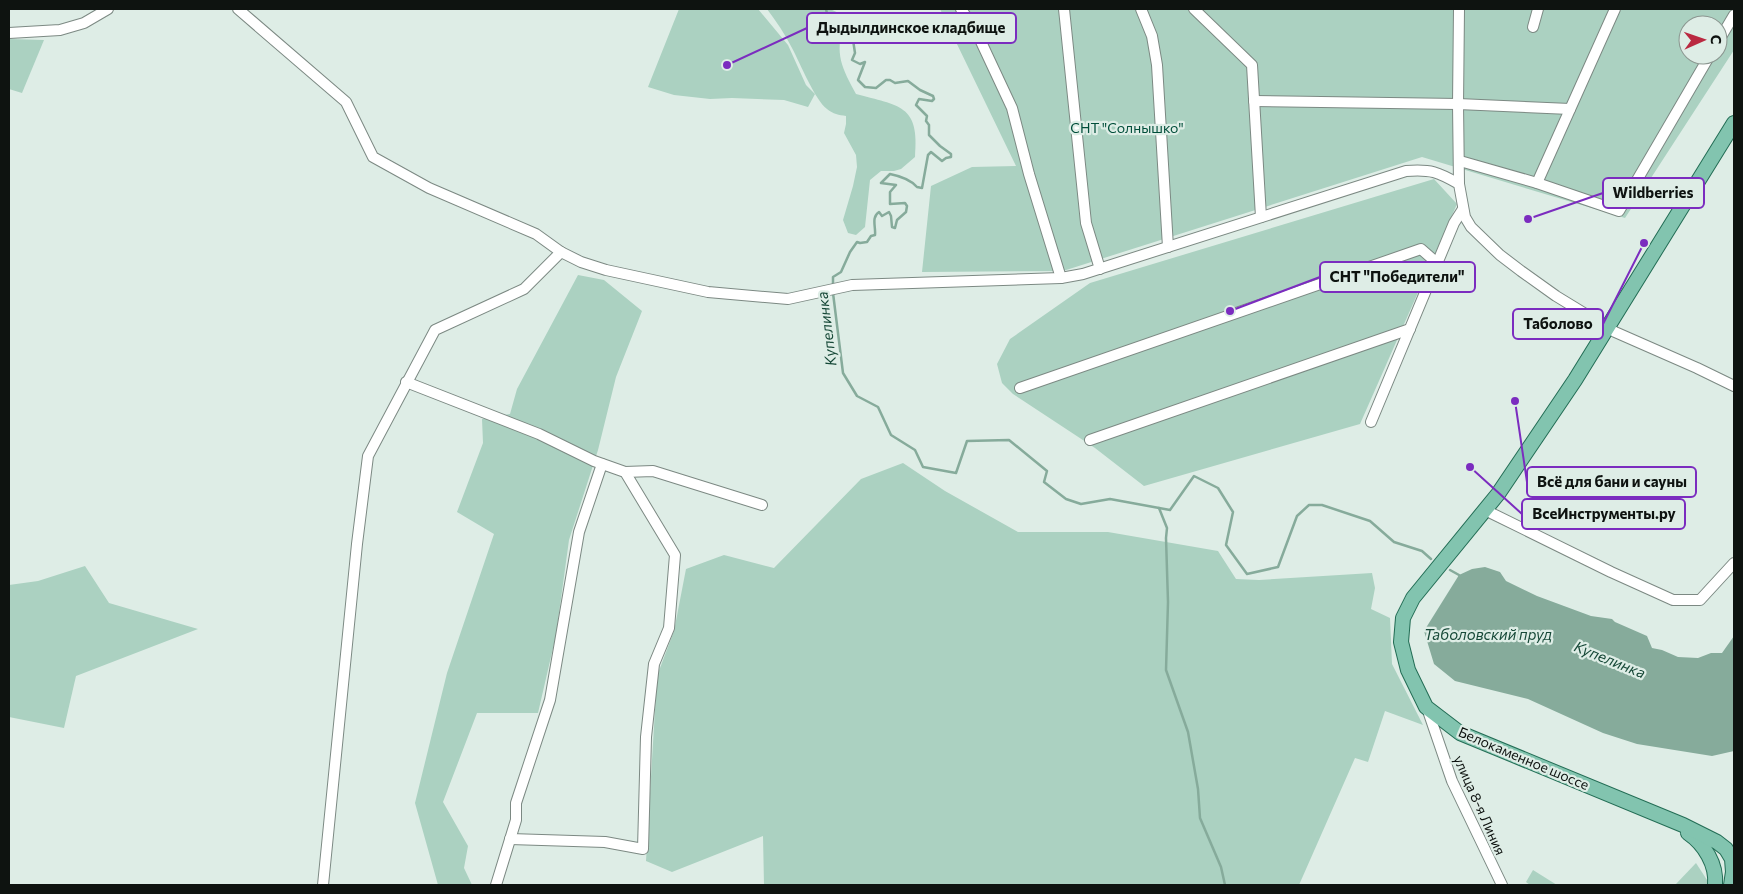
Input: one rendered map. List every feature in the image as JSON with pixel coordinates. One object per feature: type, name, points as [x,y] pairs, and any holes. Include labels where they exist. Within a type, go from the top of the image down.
[{"type":"main road","name":"Белокаменное шоссе","points":[[1733,868],[1732,859],[1726,849],[1717,842],[1683,825],[1460,733],[1426,707],[1408,670],[1401,642],[1403,618],[1413,598],[1498,494],[1575,380],[1734,123]]},
{"type":"main road","name":"Белокаменное шоссе","points":[[1655,813],[1690,834],[1700,844],[1707,852],[1715,878]]},
{"type":"main road","points":[[1715,878],[1733,868]]},
{"type":"main road","points":[[1731,885],[1733,868]]},
{"type":"street","points":[[9,33],[60,30],[84,23],[108,9]]},
{"type":"street","points":[[238,9],[346,102],[373,157],[429,188],[536,234],[561,252],[581,262],[606,270],[708,292],[788,299],[841,286],[1061,278],[1100,269],[1406,171],[1422,170],[1439,173],[1459,184]]},
{"type":"street","points":[[961,9],[976,31],[1012,108],[1029,174],[1061,278]]},
{"type":"street","points":[[1064,9],[1086,223],[1100,269]]},
{"type":"street","points":[[1141,9],[1152,36],[1157,65],[1168,247]]},
{"type":"street","points":[[1194,9],[1252,65],[1261,217]]},
{"type":"street","points":[[1459,9],[1459,184],[1463,209],[1471,228],[1500,254],[1556,296],[1608,328],[1734,386]]},
{"type":"street","points":[[1533,27],[1538,9]]},
{"type":"street","points":[[1537,183],[1615,9]]},
{"type":"street","points":[[1460,161],[1537,183],[1619,211],[1704,65]]},
{"type":"street","points":[[1254,101],[1458,104],[1570,108]]},
{"type":"street","points":[[1371,422],[1454,223],[1463,209]]},
{"type":"street","points":[[1020,388],[1421,249],[1437,263]]},
{"type":"street","points":[[323,885],[356,554],[368,456],[435,330],[524,289],[561,252]]},
{"type":"street","points":[[1090,440],[1410,329]]},
{"type":"street","points":[[406,382],[539,434],[602,464],[625,472],[652,471],[762,506]]},
{"type":"street","points":[[496,885],[516,820],[516,803],[550,700],[579,532],[602,464]]},
{"type":"street","points":[[510,839],[605,842],[643,849],[646,737],[654,664],[669,628],[675,556],[625,472]]},
{"type":"street","points":[[1484,510],[1673,600],[1700,600],[1734,563]]},
{"type":"street","name":"улица 8-я Линия","points":[[1426,707],[1452,781],[1502,885]]},
{"type":"green space","points":[[679,9],[758,9],[788,45],[806,85],[815,94],[808,107],[784,100],[710,99],[674,95],[648,87]]},
{"type":"green space","points":[[767,9],[830,9],[843,15],[845,25],[840,44],[841,61],[856,94],[895,105],[904,110],[914,126],[916,140],[915,157],[901,169],[881,171],[870,180],[865,227],[856,235],[848,233],[843,220],[857,167],[856,155],[844,133],[846,116],[832,112],[822,104],[786,38]]},
{"type":"green space","name":"СНТ \"Солнышко\"","points":[[940,9],[1734,9],[1734,50],[1728,59],[1728,15],[1678,15],[1678,65],[1724,65],[1625,218],[1422,157],[1063,271],[922,272],[931,186],[972,167],[1016,166]]},
{"type":"green space","points":[[9,39],[44,40],[22,93],[9,89]]},
{"type":"green space","points":[[1434,179],[1457,204],[1360,424],[1144,486],[1095,448],[1013,394],[1002,383],[997,364],[1010,339],[1090,283]]},
{"type":"green space","points":[[578,275],[604,280],[642,311],[616,377],[598,450],[569,540],[556,635],[538,713],[477,713],[443,802],[468,846],[464,868],[472,885],[438,885],[415,803],[447,673],[494,534],[457,512],[483,443],[482,419],[510,414],[517,389]]},
{"type":"green space","points":[[903,463],[945,491],[1018,532],[1108,532],[1218,551],[1236,579],[1259,580],[1372,573],[1375,588],[1371,609],[1390,618],[1392,664],[1423,725],[1385,711],[1368,762],[1355,758],[1299,885],[764,885],[763,836],[672,872],[646,861],[657,676],[674,631],[686,569],[724,555],[774,568],[861,479]]},
{"type":"green space","points":[[85,566],[109,603],[198,629],[76,676],[64,728],[9,717],[9,585],[38,581]]},
{"type":"green space","points":[[1696,863],[1707,880],[1707,885],[1675,885]]},
{"type":"green space","points":[[1533,870],[1557,885],[1530,885],[1526,882]]},
{"type":"water","name":"Таболовский пруд","points":[[1485,567],[1500,572],[1506,581],[1537,596],[1591,616],[1612,619],[1647,636],[1652,648],[1678,657],[1698,658],[1711,653],[1722,653],[1734,636],[1734,751],[1712,756],[1637,744],[1603,733],[1528,699],[1455,681],[1434,664],[1424,631],[1459,575],[1472,569]]},
{"type":"waterway","name":"Купелинка","points":[[826,9],[828,18],[841,17],[844,21],[839,32],[845,39],[853,40],[855,53],[852,60],[860,64],[865,62],[858,80],[865,87],[876,88],[886,80],[895,83],[908,81],[920,90],[933,96],[934,99],[932,101],[919,99],[916,105],[927,116],[926,121],[929,125],[929,135],[951,154],[951,157],[942,161],[931,152],[928,155],[922,188],[917,187],[905,178],[890,174],[881,183],[896,185],[890,192],[890,204],[905,203],[907,206],[906,212],[897,220],[895,228],[892,227],[889,212],[882,216],[879,212],[877,214],[874,219],[875,235],[871,236],[867,242],[857,242],[841,272],[833,277],[833,287]]},
{"type":"waterway","name":"Купелинка","points":[[833,293],[843,373],[857,396],[878,407],[891,435],[915,450],[923,467],[956,473],[967,441],[1009,440],[1047,471],[1044,482],[1066,499],[1081,504],[1110,499],[1170,510],[1194,476],[1218,488],[1233,512],[1226,545],[1247,574],[1278,567],[1297,516],[1309,505],[1322,505],[1370,521],[1394,542],[1422,551],[1431,559]]},
{"type":"waterway","points":[[1159,508],[1167,528],[1168,602],[1166,670],[1188,732],[1198,789],[1200,818],[1221,867],[1225,885]]},
{"type":"waterway","name":"Купелинка","points":[[1450,570],[1461,578]]},
{"type":"place","name":"Дыдылдинское кладбище","points":[[727,65]]},
{"type":"place","name":"Wildberries","points":[[1528,219]]},
{"type":"place","name":"Таболово","points":[[1644,243]]},
{"type":"place","name":"СНТ \"Победители\"","points":[[1230,311]]},
{"type":"place","name":"Всё для бани и сауны","points":[[1515,401]]},
{"type":"place","name":"ВсеИнструменты.ру","points":[[1470,467]]}]
